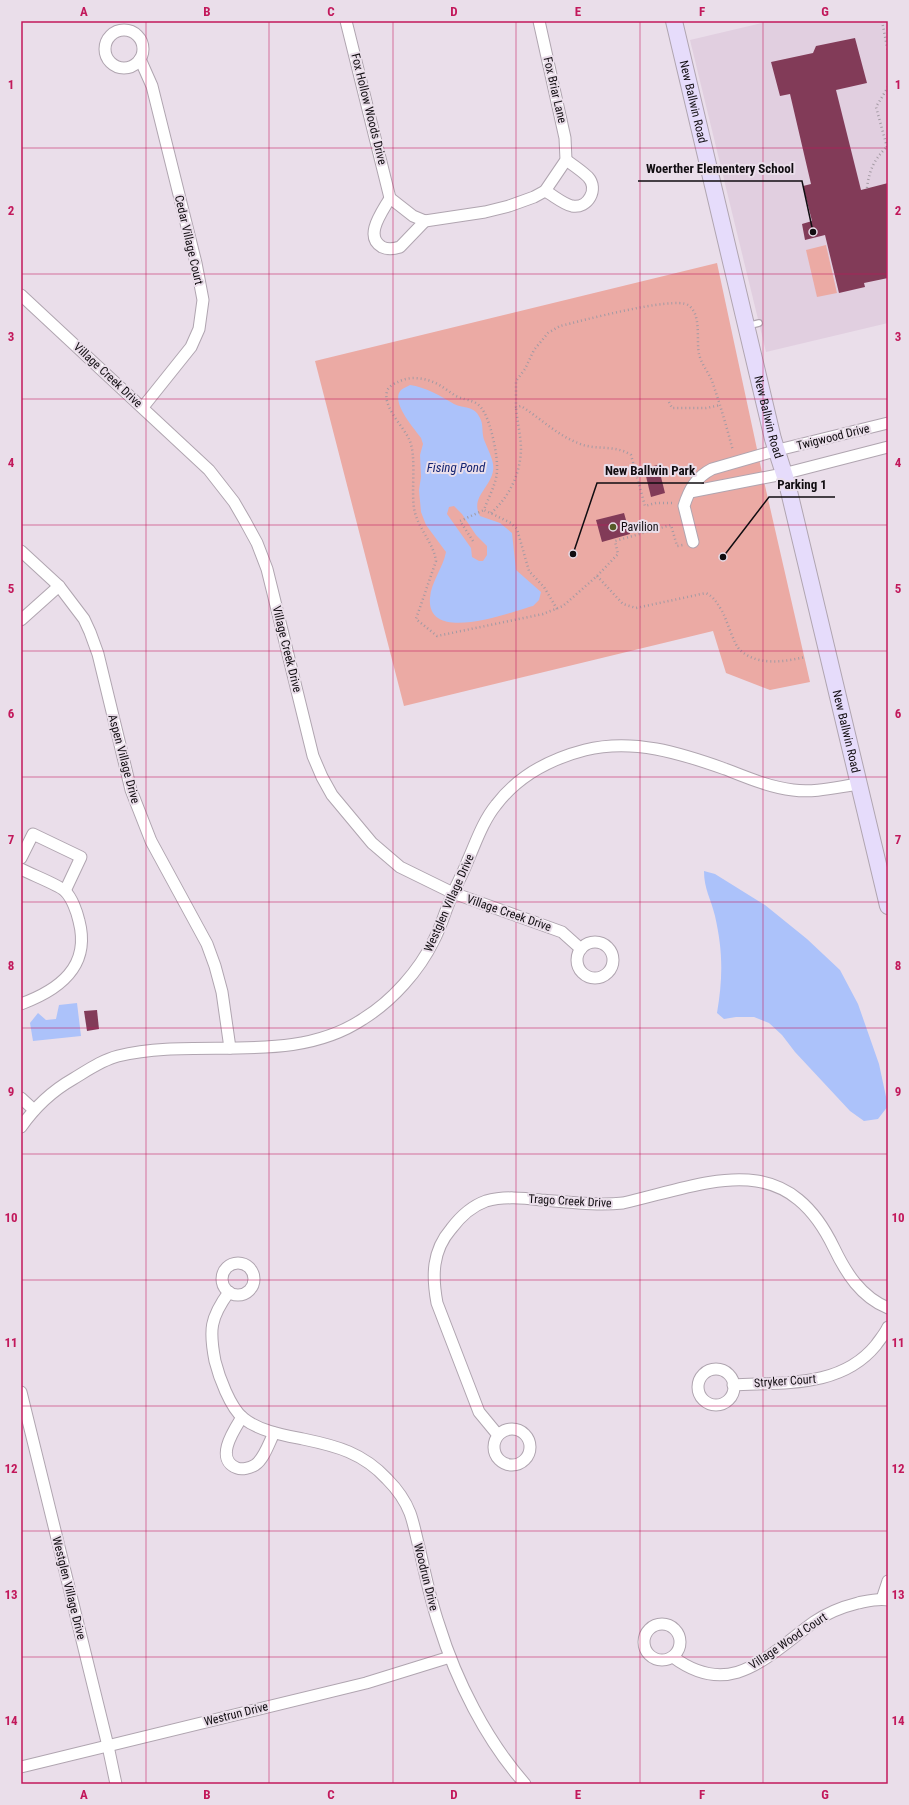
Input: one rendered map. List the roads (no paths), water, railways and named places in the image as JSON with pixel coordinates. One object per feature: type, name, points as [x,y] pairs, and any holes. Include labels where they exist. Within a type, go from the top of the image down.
[{"type":"main road","name":"New Ballwin Road","points":[[674,21],[752,325],[773,439],[778,450],[783,474],[787,483],[888,906]]},
{"type":"street","name":"Fox Hollow Woods Drive","points":[[346,21],[390,198]]},
{"type":"street","name":"Fox Briar Lane","points":[[539,21],[565,138],[566,160]]},
{"type":"street","name":"Cedar Village Court","points":[[140,59],[152,86],[196,263],[203,300],[199,328],[191,347],[143,407]]},
{"type":"street","points":[[425,221],[400,247],[394,249],[386,249],[381,246],[374,237],[374,230],[390,198],[413,216],[425,221],[486,212],[522,202],[545,191],[566,160],[589,178],[592,188],[590,199],[581,206],[573,206],[545,191]]},
{"type":"street","name":"Village Creek Drive","points":[[21,295],[209,470],[234,502],[257,543],[267,569],[313,756],[322,778],[332,795],[372,843],[400,867],[453,893],[562,932],[581,949]]},
{"type":"street","name":"Twigwood Drive","points":[[693,542],[684,506],[696,480],[704,473],[712,469],[778,450],[888,423]]},
{"type":"street","name":"Twigwood Drive","points":[[690,492],[783,474],[888,447]]},
{"type":"street","name":"Aspen Village Drive","points":[[21,551],[59,586],[84,619],[90,632],[98,654],[129,782],[146,828],[207,944],[215,966],[222,992],[230,1048]]},
{"type":"street","points":[[21,620],[59,586]]},
{"type":"street","name":"Westglen Village Drive","points":[[21,1127],[34,1110],[57,1088],[96,1065],[116,1057],[159,1049],[284,1046],[304,1043],[346,1030],[365,1018],[386,1002],[424,959],[434,940],[453,893],[485,822],[495,806],[527,775],[544,766],[586,750],[629,746],[657,748],[696,759],[751,780],[795,791],[817,791],[859,784]]},
{"type":"street","points":[[21,858],[33,834],[81,857],[65,891]]},
{"type":"street","points":[[21,869],[65,891],[76,910],[82,931],[81,947],[73,970],[59,985],[49,992],[21,1004]]},
{"type":"street","points":[[21,1098],[34,1110]]},
{"type":"street","name":"Trago Creek Drive","points":[[498,1436],[479,1412],[437,1304],[433,1286],[433,1268],[439,1249],[447,1233],[466,1212],[486,1201],[505,1198],[520,1198],[608,1204],[623,1203],[723,1180],[743,1179],[764,1182],[786,1191],[817,1218],[843,1266],[859,1287],[876,1302],[888,1308]]},
{"type":"street","points":[[229,1292],[217,1310],[212,1326],[212,1344],[221,1384],[242,1417],[227,1446],[228,1460],[232,1466],[239,1469],[249,1468],[255,1465],[261,1460],[274,1433]]},
{"type":"street","name":"Stryker Court","points":[[733,1385],[814,1381],[836,1375],[853,1366],[867,1355],[888,1327]]},
{"type":"street","name":"Westglen Village Drive","points":[[21,1392],[116,1784]]},
{"type":"street","name":"Woodrun Drive","points":[[242,1417],[274,1433],[314,1441],[352,1453],[371,1464],[400,1494],[410,1514],[428,1586],[450,1657],[485,1730],[508,1765],[524,1784]]},
{"type":"street","name":"Village Wood Court","points":[[673,1657],[683,1665],[711,1676],[742,1672],[758,1663],[797,1636],[814,1622],[831,1612],[854,1604],[885,1599],[888,1581]]},
{"type":"street","name":"Westrun Drive","points":[[21,1767],[366,1683],[450,1657]]},
{"type":"water","name":"Fising Pond","points":[[410,385],[427,390],[458,406],[472,409],[478,414],[482,424],[483,436],[491,456],[493,471],[479,498],[477,504],[478,510],[480,516],[500,523],[512,533],[516,570],[541,592],[539,600],[533,606],[472,622],[455,623],[441,620],[432,612],[430,598],[431,592],[446,552],[426,525],[421,512],[419,490],[421,477],[420,455],[423,444],[421,438],[404,415],[398,401],[398,395],[401,390]],"holes":[[[454,506],[462,514],[476,535],[487,546],[487,555],[483,561],[479,561],[472,557],[471,548],[447,514],[449,507]]]},
{"type":"water","points":[[704,871],[715,874],[765,905],[807,939],[840,970],[858,1004],[879,1064],[888,1106],[878,1119],[864,1121],[850,1111],[795,1052],[782,1035],[769,1023],[754,1017],[724,1019],[717,1013],[721,976],[720,941],[713,910],[706,889]]},
{"type":"water","points":[[77,1003],[81,1036],[33,1041],[30,1023],[38,1013],[46,1020],[56,1019],[59,1005]]},
{"type":"place","name":"Woerther Elementery School","points":[[813,232]]},
{"type":"place","name":"Pavilion","points":[[613,527]]},
{"type":"place","name":"New Ballwin Park","points":[[573,554]]},
{"type":"place","name":"Parking 1","points":[[723,557]]}]
